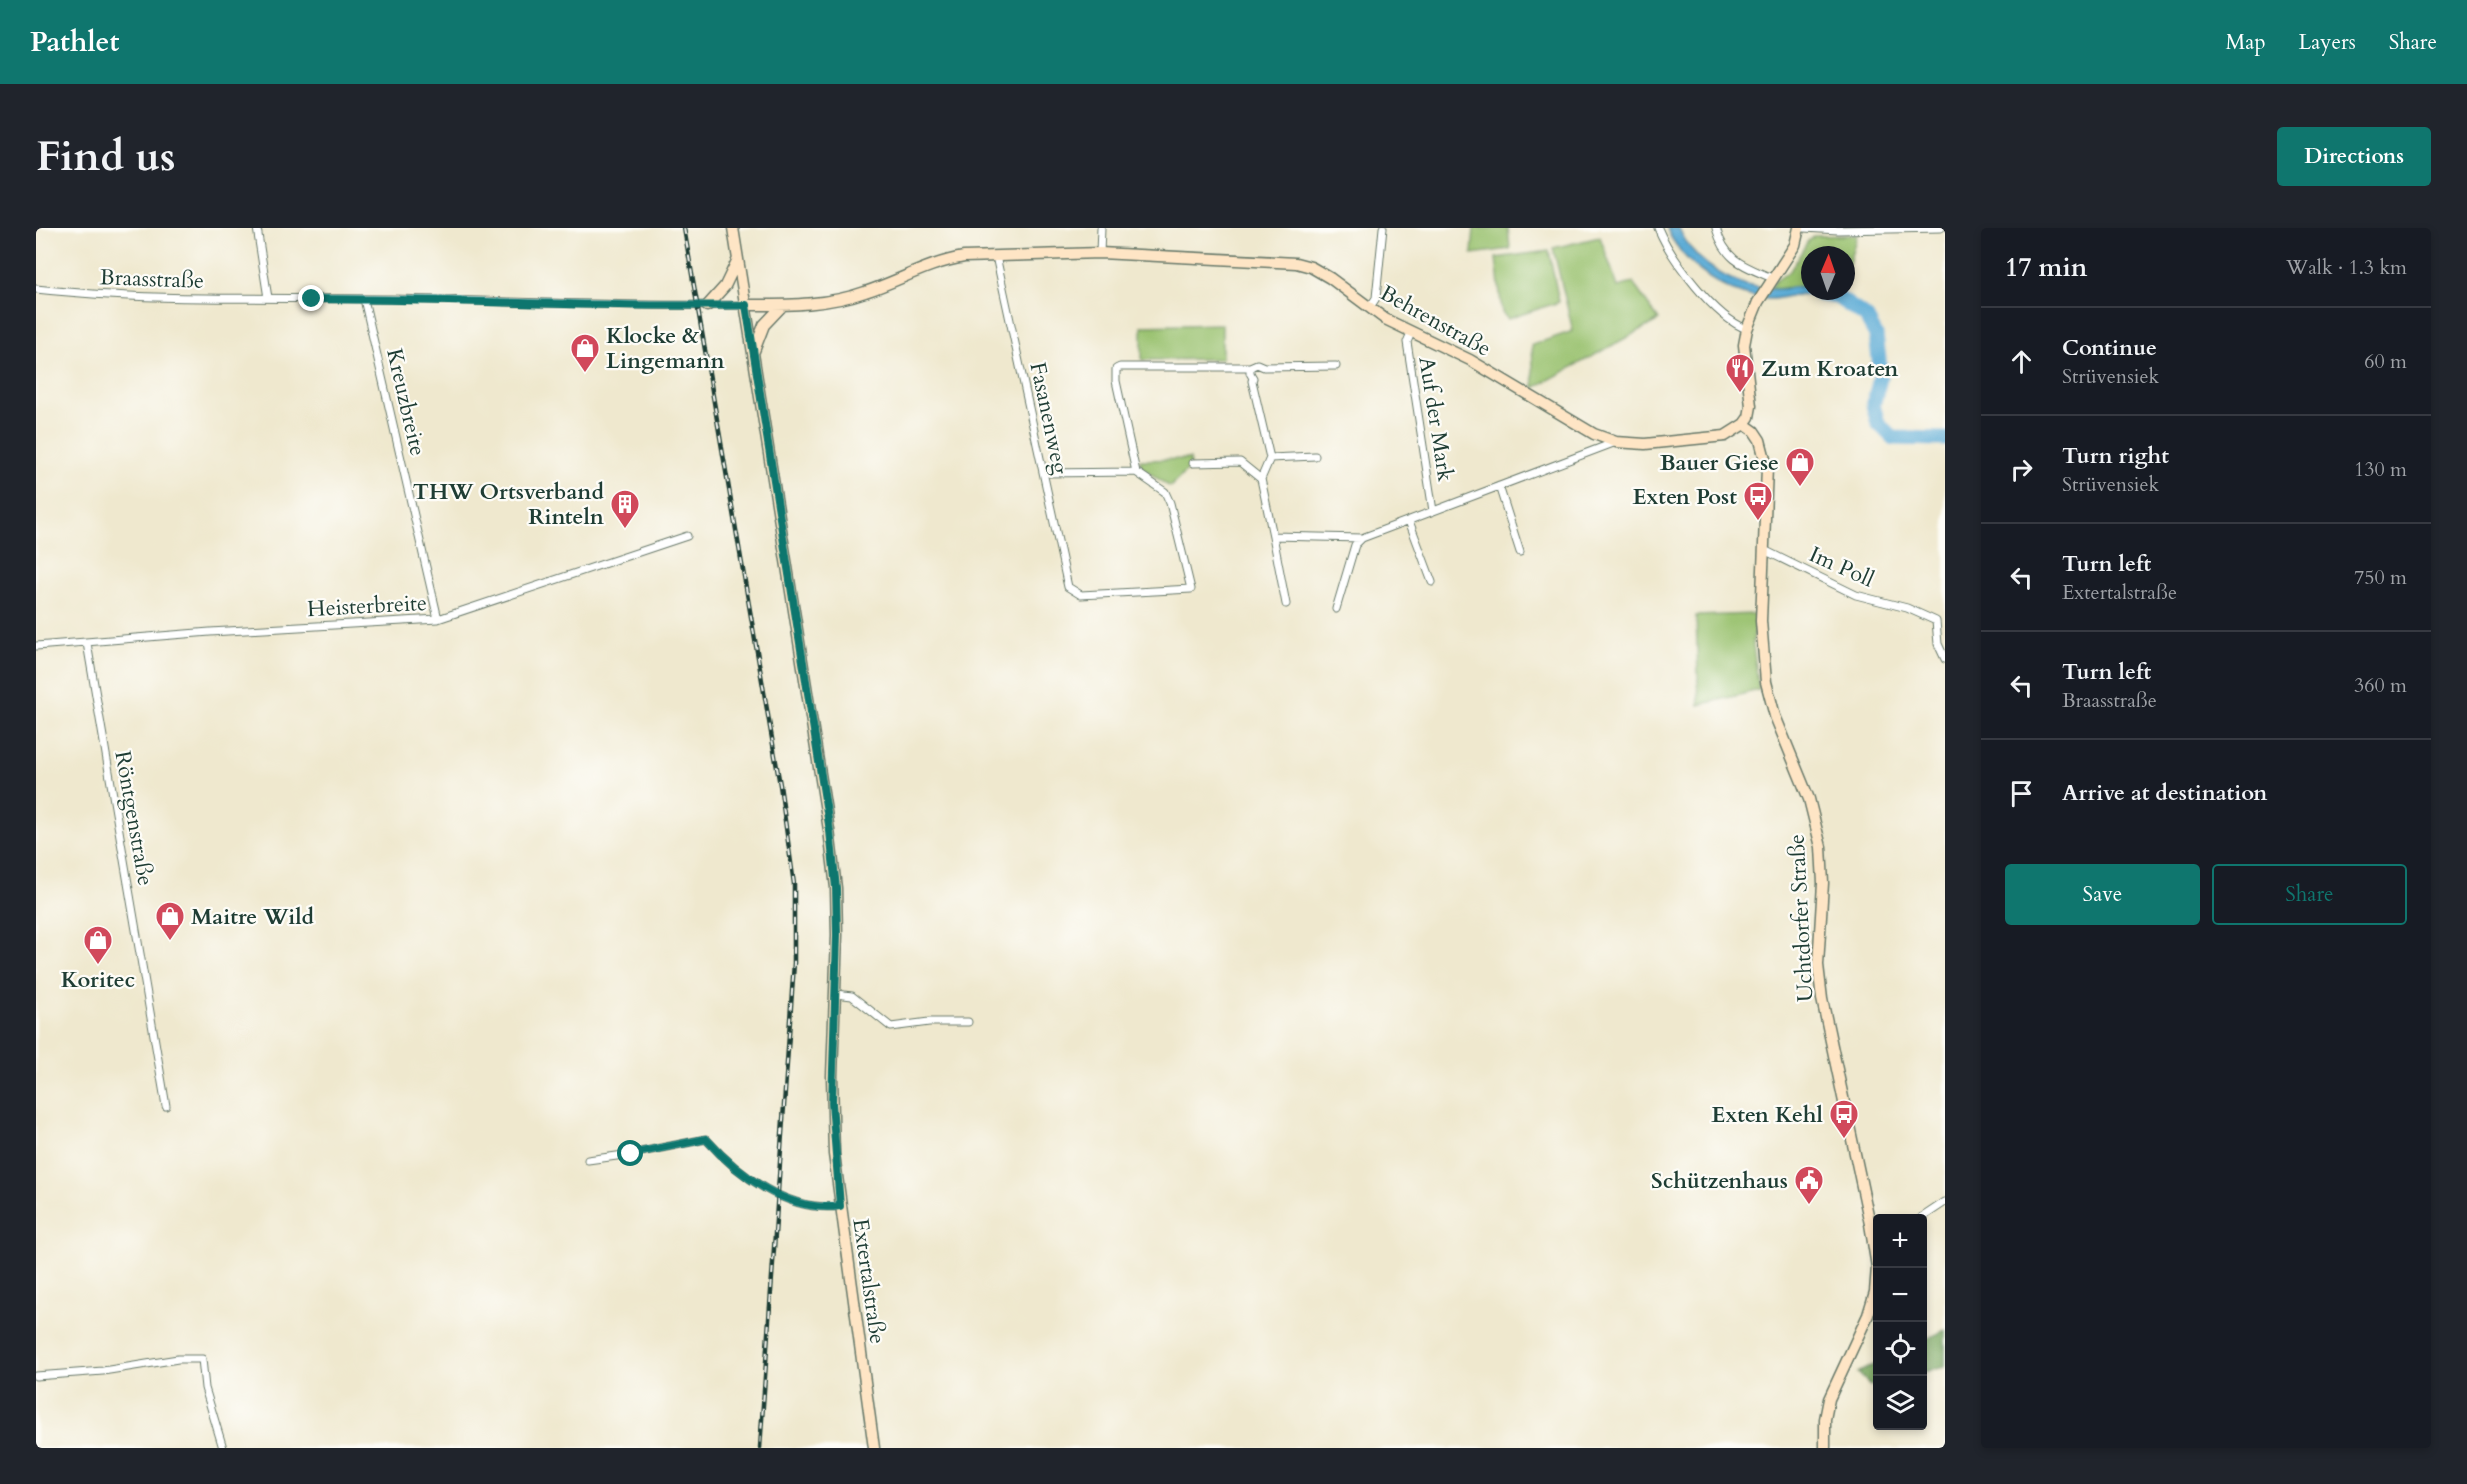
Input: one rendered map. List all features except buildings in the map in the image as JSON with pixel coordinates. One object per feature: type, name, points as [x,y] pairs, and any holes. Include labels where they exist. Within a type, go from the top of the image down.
[{"type":"main road","name":"Extertalstraße","points":[[733,228],[830,831],[836,888],[836,994],[832,1111],[840,1206],[874,1448]]},
{"type":"main road","points":[[1744,424],[1749,417],[1751,406],[1744,345],[1747,329],[1758,302],[1795,245],[1799,228]]},
{"type":"main road","name":"Behrenstraße","points":[[746,305],[783,305],[844,298],[943,261],[996,256],[1101,253],[1296,263],[1311,267],[1330,278],[1385,319],[1470,360],[1594,434],[1616,442],[1645,444],[1717,438],[1725,436],[1744,424]]},
{"type":"main road","points":[[707,306],[725,286],[738,258]]},
{"type":"main road","points":[[754,351],[764,325],[783,305]]},
{"type":"main road","name":"Uchtdorfer Straße","points":[[1744,424],[1754,431],[1760,440],[1767,467],[1761,621],[1766,682],[1775,716],[1809,799],[1821,847],[1823,883],[1818,965],[1822,999],[1873,1220]]},
{"type":"main road","name":"Uchtdorfer Straße","points":[[1825,1448],[1825,1419],[1829,1399],[1868,1315],[1875,1292],[1877,1268]]},
{"type":"street","points":[[256,228],[268,298]]},
{"type":"street","points":[[1101,228],[1101,253]]},
{"type":"street","points":[[1370,307],[1376,298],[1383,228]]},
{"type":"street","points":[[1658,228],[1674,259],[1719,312],[1736,326],[1747,329]]},
{"type":"street","points":[[1716,228],[1720,243],[1731,257],[1772,279]]},
{"type":"street","points":[[1804,228],[1838,230],[1940,228],[1945,235]]},
{"type":"street","name":"Fasanenweg","points":[[996,256],[1068,587],[1081,595],[1191,589],[1170,503],[1165,492],[1136,472]]},
{"type":"street","name":"Braasstraße","points":[[36,289],[116,297],[498,301],[598,306],[746,305]]},
{"type":"street","name":"Kreuzbreite","points":[[364,299],[438,619]]},
{"type":"street","name":"Auf der Mark","points":[[1411,333],[1407,342],[1433,511]]},
{"type":"street","points":[[1044,473],[1136,472],[1116,381],[1116,369],[1120,367],[1250,367],[1257,364],[1264,367],[1336,366]]},
{"type":"street","points":[[1250,367],[1270,458],[1261,479],[1286,604]]},
{"type":"street","points":[[1273,536],[1362,538],[1616,442]]},
{"type":"street","points":[[1270,458],[1315,456]]},
{"type":"street","points":[[1193,464],[1240,462],[1261,479]]},
{"type":"street","points":[[1499,486],[1520,552]]},
{"type":"street","points":[[1409,521],[1432,582]]},
{"type":"street","name":"Heisterbreite","points":[[36,646],[210,632],[438,619],[687,536]]},
{"type":"street","points":[[1336,609],[1354,545],[1362,538]]},
{"type":"street","name":"Im Poll","points":[[1764,550],[1856,595],[1907,608],[1936,621],[1938,644],[1945,659]]},
{"type":"street","name":"Röntgenstraße","points":[[87,643],[146,1001],[166,1106]]},
{"type":"street","points":[[836,994],[852,996],[891,1027],[928,1022],[968,1022]]},
{"type":"street","points":[[588,1160],[706,1139],[734,1167],[779,1195],[811,1206],[840,1206]]},
{"type":"street","points":[[1927,1216],[1945,1202]]},
{"type":"street","points":[[36,1377],[103,1371],[178,1359],[202,1359],[205,1388],[223,1448]]},
{"type":"green space","points":[[1474,228],[1508,228],[1510,249],[1472,254]]},
{"type":"green space","points":[[1857,235],[1854,246],[1805,246],[1814,236]]},
{"type":"green space","points":[[1600,237],[1618,287],[1633,283],[1659,320],[1534,388],[1532,345],[1573,331],[1553,248]]},
{"type":"green space","points":[[1549,251],[1559,302],[1508,319],[1502,313],[1496,258]]},
{"type":"green space","points":[[1801,253],[1801,286],[1770,289],[1775,281],[1790,271]]},
{"type":"green space","points":[[1222,324],[1222,359],[1142,360],[1142,326]]},
{"type":"green space","points":[[1190,459],[1190,468],[1170,487],[1141,467],[1140,460]]},
{"type":"green space","points":[[1755,614],[1753,645],[1759,690],[1699,705],[1696,616]]},
{"type":"green space","points":[[1945,1330],[1945,1367],[1927,1371],[1927,1339]]},
{"type":"green space","points":[[1873,1365],[1873,1385],[1871,1386],[1858,1373]]},
{"type":"water","points":[[1667,228],[1679,228],[1686,241],[1705,263],[1731,279],[1759,288],[1782,289],[1801,286],[1801,295],[1768,299],[1742,294],[1720,285],[1690,262]]},
{"type":"waterway","points":[[1841,300],[1866,317],[1876,335],[1881,375],[1873,405],[1878,423],[1893,438],[1945,439]]},
{"type":"railway","points":[[684,228],[780,785],[794,884],[794,963],[760,1448]]},
{"type":"place","name":"Klocke & Lingemann","points":[[585,374]]},
{"type":"place","name":"Zum Kroaten","points":[[1740,394]]},
{"type":"place","name":"Bauer Giese","points":[[1800,488]]},
{"type":"place","name":"Exten Post","points":[[1758,522]]},
{"type":"place","name":"THW Ortsverband Rinteln","points":[[625,530]]},
{"type":"place","name":"Maitre Wild","points":[[170,942]]},
{"type":"place","name":"Koritec","points":[[98,966]]},
{"type":"place","name":"Exten Kehl","points":[[1844,1140]]},
{"type":"place","name":"Schützenhaus","points":[[1809,1206]]},
{"type":"route","points":[[312,299],[519,301],[598,306],[746,305],[830,831],[836,888],[836,994],[832,1103],[834,1154],[840,1206],[832,1208],[811,1206],[794,1202],[771,1191],[734,1167],[706,1139],[700,1138],[631,1154]]}]
